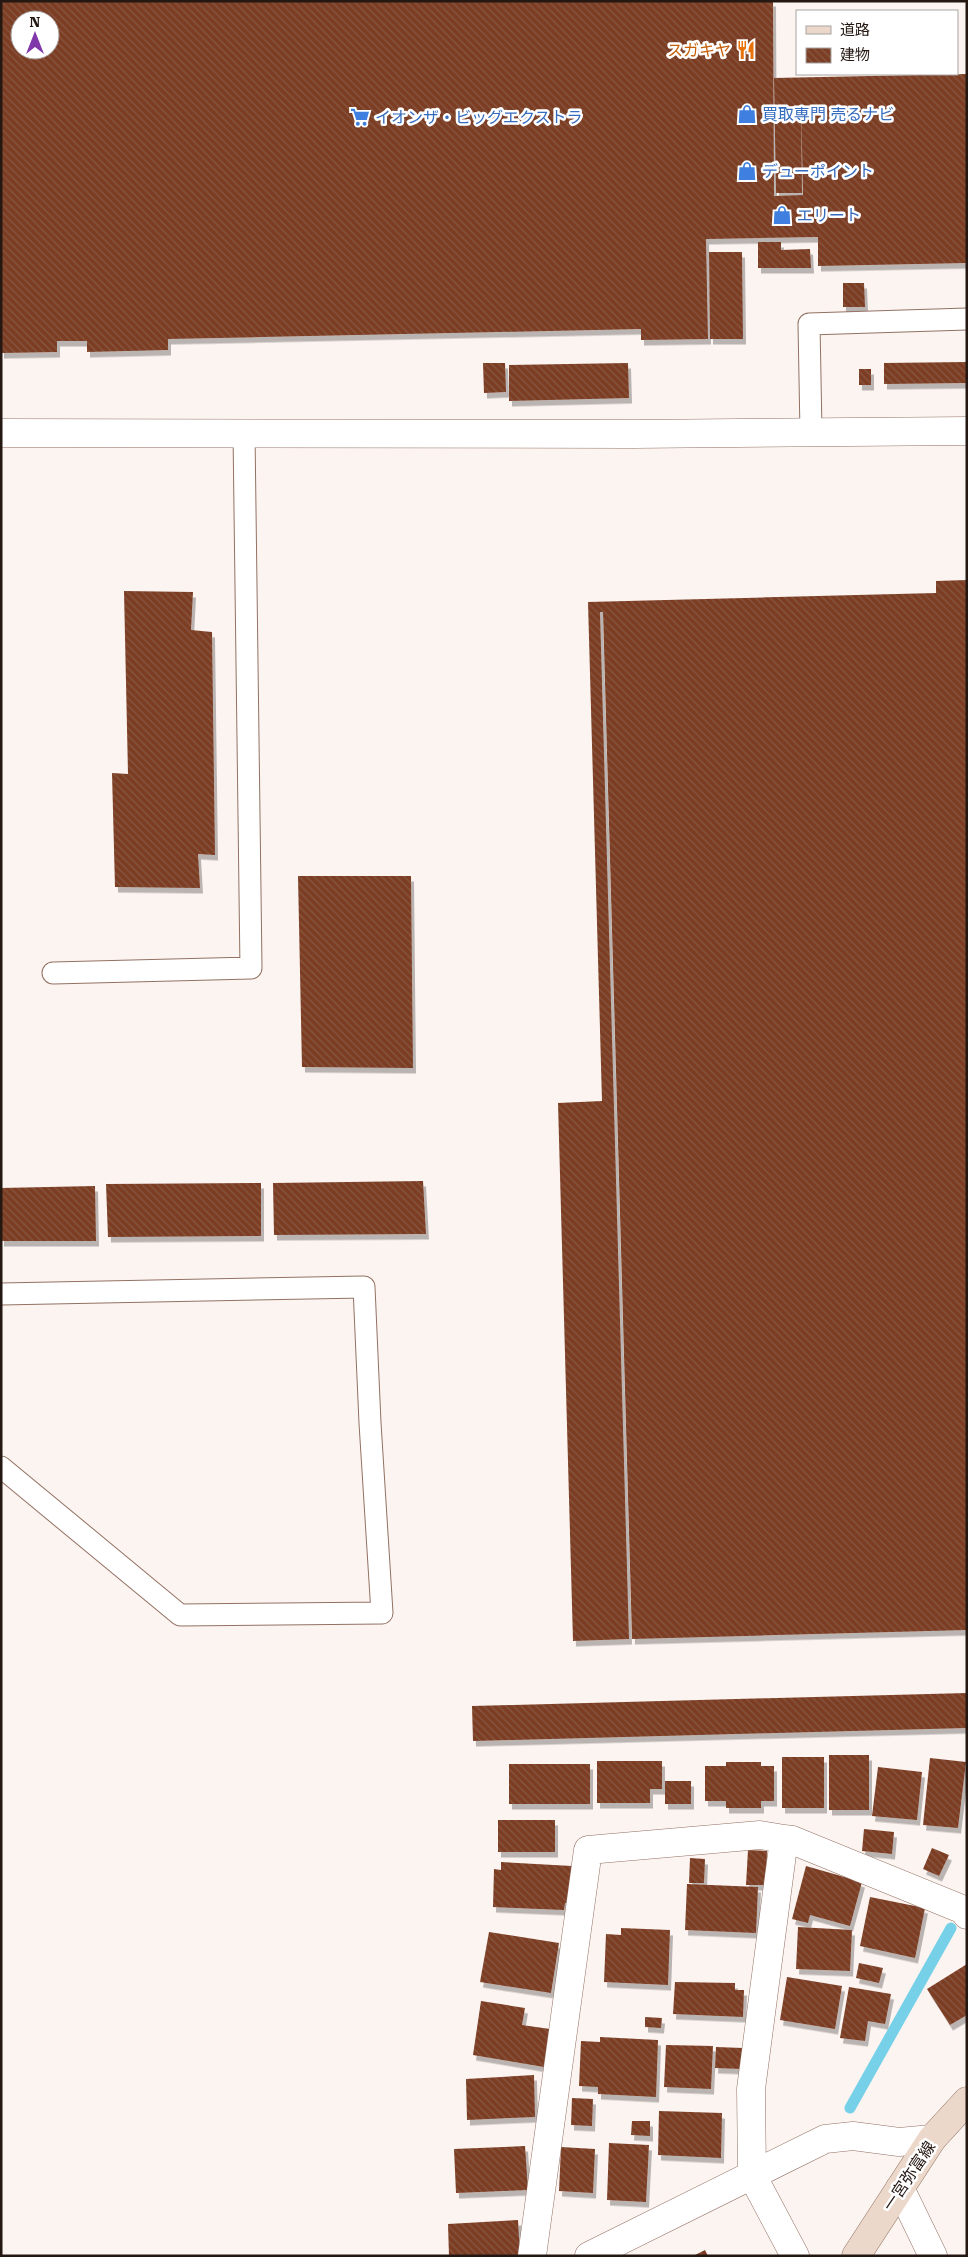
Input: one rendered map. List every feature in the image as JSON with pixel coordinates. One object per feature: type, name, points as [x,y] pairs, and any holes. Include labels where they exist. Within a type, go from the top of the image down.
[{"type":"main road","name":"一宮弥富線","points":[[856,2256],[932,2139],[967,2101]]},
{"type":"street","points":[[1,433],[967,431]]},
{"type":"street","points":[[532,2256],[588,1850],[760,1835],[784,1838],[964,1910],[967,1915]]},
{"type":"street","points":[[784,1838],[751,2089],[752,2175],[795,2256]]},
{"type":"street","points":[[589,2256],[825,2139],[853,2136],[899,2142],[932,2139]]},
{"type":"street","points":[[900,2188],[933,2256]]},
{"type":"lane","points":[[811,432],[809,324],[967,319]]},
{"type":"lane","points":[[53,973],[250,968],[244,433]]},
{"type":"lane","points":[[1,1294],[364,1286],[370,1423],[382,1613],[180,1615],[1,1467]]},
{"type":"building","points":[[1,1],[773,1],[774,196],[803,195],[801,99],[802,193],[776,193],[774,78],[967,74],[967,263],[818,266],[818,237],[706,239],[708,339],[641,340],[641,329],[168,339],[168,350],[87,352],[87,341],[57,341],[57,352],[1,353]]},
{"type":"building","points":[[758,242],[781,242],[781,250],[810,249],[811,268],[758,268]]},
{"type":"building","points":[[709,252],[742,252],[743,339],[710,339]]},
{"type":"building","points":[[843,283],[864,283],[865,307],[843,307]]},
{"type":"building","points":[[967,362],[967,383],[884,384],[884,363]]},
{"type":"building","points":[[483,363],[505,363],[506,392],[484,393]]},
{"type":"building","points":[[628,363],[629,398],[509,401],[509,365]]},
{"type":"building","points":[[859,369],[871,369],[871,385],[859,385]]},
{"type":"building","points":[[967,580],[967,1630],[632,1639],[603,612],[600,612],[629,1639],[573,1641],[558,1103],[602,1101],[588,602],[936,593],[936,581]]},
{"type":"building","points":[[124,591],[193,592],[191,630],[212,632],[215,855],[198,854],[200,888],[115,887],[112,773],[128,774]]},
{"type":"building","points":[[298,876],[411,876],[413,1068],[302,1067]]},
{"type":"building","points":[[423,1181],[426,1234],[274,1235],[273,1183]]},
{"type":"building","points":[[261,1183],[261,1236],[108,1237],[106,1184]]},
{"type":"building","points":[[95,1186],[96,1241],[1,1241],[1,1188]]},
{"type":"building","points":[[967,1693],[967,1728],[473,1741],[472,1706]]},
{"type":"building","points":[[829,1755],[869,1755],[869,1810],[829,1810]]},
{"type":"building","points":[[782,1757],[824,1757],[824,1808],[782,1808]]},
{"type":"building","points":[[930,1758],[966,1762],[958,1828],[923,1825]]},
{"type":"building","points":[[597,1761],[662,1761],[662,1789],[650,1789],[650,1803],[597,1803]]},
{"type":"building","points":[[726,1762],[761,1762],[761,1766],[774,1766],[774,1801],[761,1801],[761,1808],[726,1808],[726,1801],[705,1801],[705,1766],[726,1766]]},
{"type":"building","points":[[509,1764],[590,1764],[590,1804],[509,1804]]},
{"type":"building","points":[[878,1767],[922,1772],[917,1820],[872,1816]]},
{"type":"building","points":[[665,1781],[691,1781],[691,1804],[665,1804]]},
{"type":"building","points":[[498,1820],[555,1820],[555,1852],[498,1852]]},
{"type":"building","points":[[864,1829],[894,1832],[892,1854],[862,1851]]},
{"type":"building","points":[[932,1848],[949,1855],[939,1876],[923,1869]]},
{"type":"building","points":[[748,1850],[767,1851],[766,1885],[746,1885]]},
{"type":"building","points":[[690,1858],[705,1859],[704,1883],[689,1883]]},
{"type":"building","points":[[501,1862],[572,1866],[570,1903],[565,1903],[564,1910],[493,1907],[494,1869],[501,1870]]},
{"type":"building","points":[[806,1866],[862,1882],[850,1926],[810,1915],[808,1923],[792,1919]]},
{"type":"building","points":[[687,1884],[758,1887],[756,1933],[685,1930]]},
{"type":"building","points":[[870,1897],[925,1908],[915,1958],[860,1946]]},
{"type":"building","points":[[798,1927],[852,1930],[850,1971],[796,1969]]},
{"type":"building","points":[[621,1928],[670,1930],[668,1985],[604,1982],[606,1934],[621,1935]]},
{"type":"building","points":[[489,1932],[559,1943],[551,1993],[480,1982]]},
{"type":"building","points":[[859,1963],[883,1968],[879,1983],[856,1978]]},
{"type":"building","points":[[967,1964],[967,2015],[950,2025],[927,1989]]},
{"type":"building","points":[[787,1977],[842,1986],[835,2029],[780,2020]]},
{"type":"building","points":[[675,1982],[735,1983],[735,1990],[744,1990],[743,2017],[673,2014]]},
{"type":"building","points":[[849,1987],[891,1994],[885,2024],[868,2021],[865,2041],[840,2038]]},
{"type":"building","points":[[481,2001],[525,2008],[522,2025],[550,2029],[544,2067],[473,2055]]},
{"type":"building","points":[[645,2017],[662,2018],[661,2028],[645,2027]]},
{"type":"building","points":[[600,2037],[658,2040],[656,2097],[598,2094],[598,2087],[579,2086],[581,2041],[600,2042]]},
{"type":"building","points":[[666,2045],[713,2046],[711,2089],[664,2087]]},
{"type":"building","points":[[716,2047],[743,2048],[742,2069],[715,2068]]},
{"type":"building","points":[[534,2075],[535,2117],[467,2120],[466,2079]]},
{"type":"building","points":[[572,2098],[593,2099],[592,2126],[571,2125]]},
{"type":"building","points":[[659,2111],[722,2113],[721,2158],[658,2155]]},
{"type":"building","points":[[632,2121],[650,2121],[650,2136],[631,2135]]},
{"type":"building","points":[[609,2143],[649,2145],[646,2202],[607,2200]]},
{"type":"building","points":[[525,2146],[528,2190],[456,2193],[454,2149]]},
{"type":"building","points":[[561,2147],[595,2149],[593,2193],[559,2191]]},
{"type":"building","points":[[518,2220],[520,2256],[449,2256],[448,2224]]},
{"type":"building","points":[[705,2250],[708,2256],[693,2256]]},
{"type":"waterway","points":[[850,2108],[951,1928]]},
{"type":"place","name":"スガキヤ","points":[[746,50]]},
{"type":"place","name":"買取専門 売るナビ","points":[[747,114]]},
{"type":"place","name":"イオンザ・ビッグエクストラ","points":[[360,117]]},
{"type":"place","name":"デューポイント","points":[[747,171]]},
{"type":"place","name":"エリート","points":[[782,215]]}]
